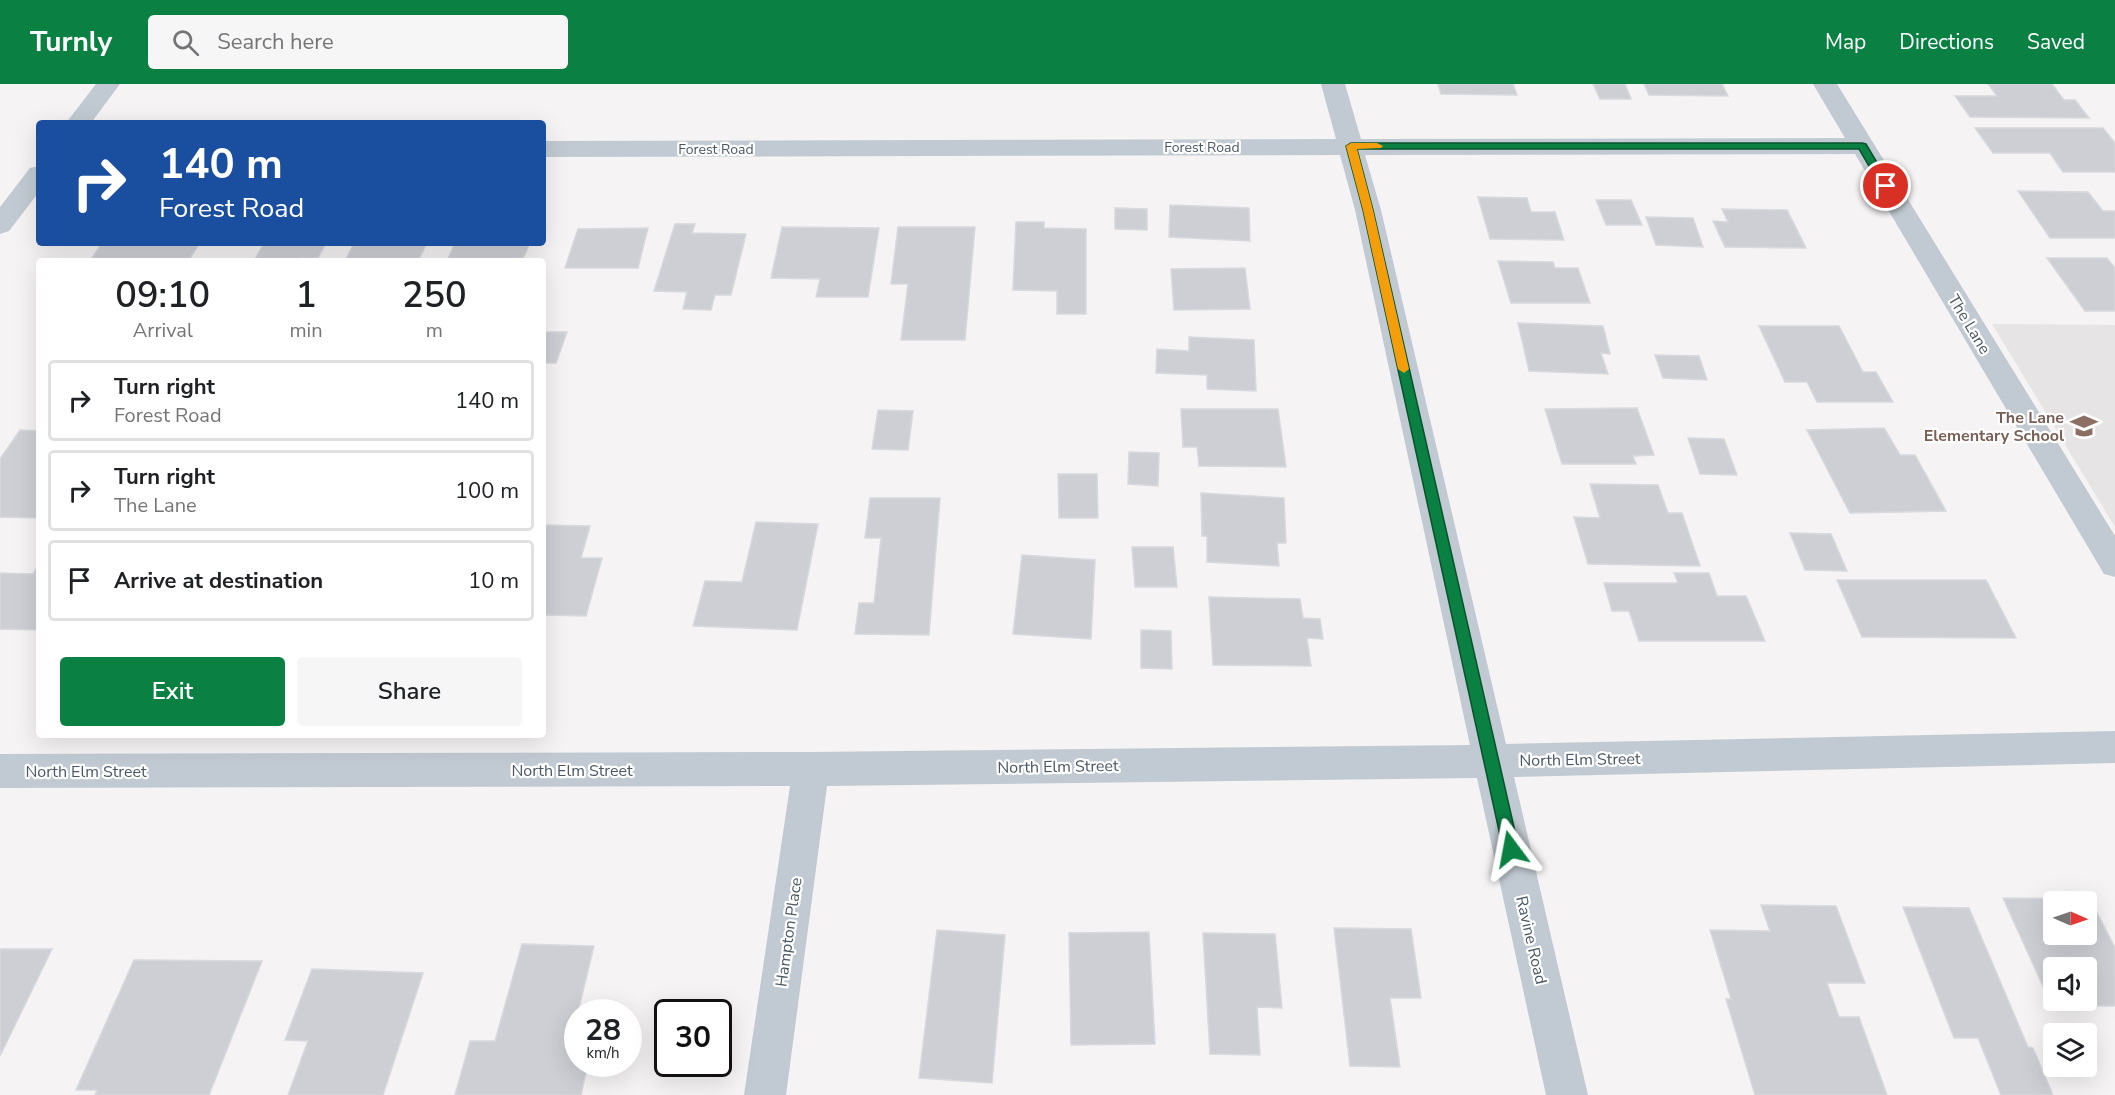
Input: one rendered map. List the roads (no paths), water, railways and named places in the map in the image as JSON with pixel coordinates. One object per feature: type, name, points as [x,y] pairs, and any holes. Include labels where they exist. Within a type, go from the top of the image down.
[{"type":"street","points":[[80,120],[108,84]]},
{"type":"street","name":"Ravine Road","points":[[1333,84],[1368,210],[1567,1095]]},
{"type":"street","name":"The Lane","points":[[1825,84],[2115,564]]},
{"type":"street","name":"Forest Road","points":[[546,149],[1862,146]]},
{"type":"street","points":[[0,225],[36,178]]},
{"type":"street","name":"North Elm Street","points":[[0,771],[811,769],[1491,761],[2115,747]]},
{"type":"street","name":"Hampton Place","points":[[765,1095],[811,769]]},
{"type":"place","name":"The Lane Elementary School","points":[[2084,426]]}]
